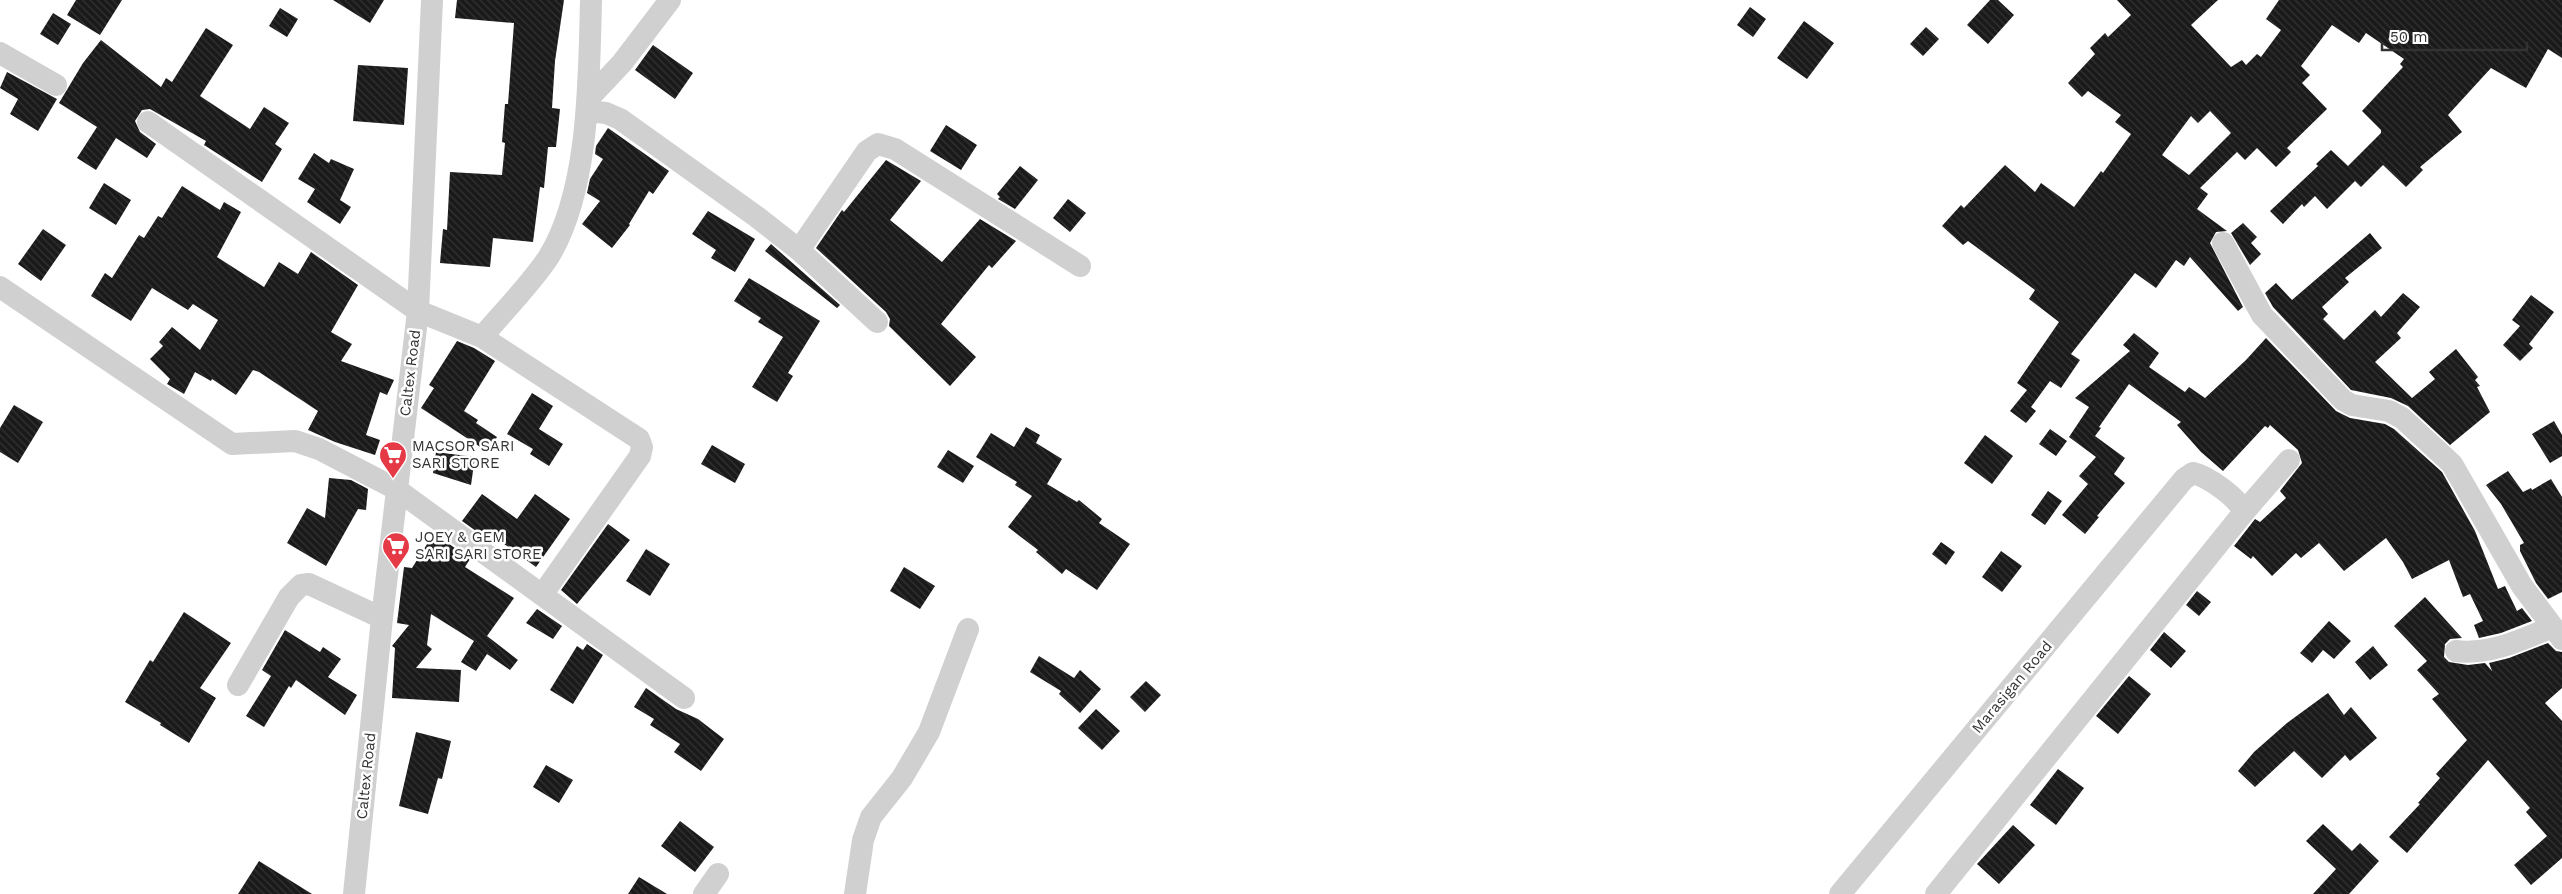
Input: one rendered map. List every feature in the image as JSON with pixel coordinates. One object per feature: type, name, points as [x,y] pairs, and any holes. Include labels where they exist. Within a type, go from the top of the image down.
[{"type":"street","name":"Caltex Road","points":[[354,894],[396,489],[418,311],[432,0]]},
{"type":"street","points":[[482,337],[548,258],[563,226],[582,153],[588,104],[591,0]]},
{"type":"street","points":[[588,104],[670,0]]},
{"type":"street","points":[[0,53],[56,85]]},
{"type":"street","points":[[588,104],[620,119],[758,217],[798,250],[877,322]]},
{"type":"street","points":[[148,122],[418,311],[482,337],[615,421],[639,439],[642,447],[640,456],[542,595]]},
{"type":"street","points":[[798,250],[867,151],[878,144],[895,149],[1080,266]]},
{"type":"street","points":[[2223,243],[2262,316],[2343,400],[2352,405],[2389,411],[2402,418],[2452,464],[2522,586],[2557,633],[2490,650],[2472,653],[2456,651]]},
{"type":"street","points":[[0,288],[232,444],[295,441],[319,448],[396,489],[684,698]]},
{"type":"street","points":[[1936,894],[2244,512],[2289,460]]},
{"type":"street","name":"Marasigan Road","points":[[1840,894],[2184,480],[2193,473],[2201,475],[2240,504],[2244,512]]},
{"type":"street","points":[[238,685],[290,597],[301,585],[309,584],[382,618]]},
{"type":"street","points":[[855,894],[863,840],[871,817],[902,778],[929,732],[968,628]]},
{"type":"street","points":[[704,894],[718,874]]},
{"type":"building","points":[[76,0],[122,0],[100,35],[67,15]]},
{"type":"building","points":[[333,0],[384,0],[370,23]]},
{"type":"building","points":[[457,0],[564,0],[555,61],[552,108],[560,109],[556,147],[548,147],[544,188],[540,187],[533,242],[493,238],[490,267],[440,263],[443,229],[447,230],[450,172],[502,175],[505,143],[502,142],[505,104],[508,104],[514,23],[455,18]]},
{"type":"building","points":[[1990,0],[1998,0],[2014,15],[1988,44],[1967,25]]},
{"type":"building","points":[[2117,0],[2218,0],[2191,25],[2231,67],[2242,60],[2246,65],[2257,54],[2261,57],[2281,30],[2266,19],[2279,0],[2562,0],[2562,58],[2548,49],[2526,88],[2491,68],[2448,115],[2462,132],[2420,167],[2423,170],[2406,187],[2383,165],[2361,187],[2355,181],[2327,209],[2315,196],[2304,207],[2302,204],[2283,224],[2270,211],[2318,166],[2316,164],[2331,150],[2348,166],[2381,133],[2381,130],[2362,111],[2403,67],[2400,64],[2404,59],[2366,33],[2359,43],[2332,25],[2301,66],[2310,75],[2302,83],[2327,109],[2287,148],[2291,152],[2276,167],[2257,148],[2245,160],[2237,152],[2200,188],[2208,194],[2197,209],[2227,231],[2216,232],[2210,243],[2243,307],[2238,311],[2190,257],[2184,266],[2176,260],[2156,288],[2135,273],[2071,354],[2080,360],[2061,388],[2050,381],[2031,407],[2036,411],[2026,423],[2010,411],[2027,390],[2017,383],[2059,322],[2029,299],[2035,290],[1968,241],[1963,245],[1942,226],[1961,205],[1964,208],[2005,165],[2035,192],[2041,183],[2074,207],[2101,171],[2103,173],[2131,134],[2115,122],[2121,115],[2088,91],[2082,97],[2068,83],[2095,54],[2090,48],[2105,33],[2108,37],[2131,15]],"holes":[[[2210,111],[2231,133],[2189,175],[2162,155],[2191,116],[2198,123]]]},
{"type":"building","points":[[1750,7],[1766,19],[1753,37],[1737,25]]},
{"type":"building","points":[[280,8],[298,19],[287,37],[269,26]]},
{"type":"building","points":[[53,13],[71,24],[58,45],[40,34]]},
{"type":"building","points":[[1804,21],[1834,43],[1807,79],[1777,58]]},
{"type":"building","points":[[1926,27],[1939,39],[1923,56],[1910,44]]},
{"type":"building","points":[[206,28],[233,45],[200,96],[250,129],[264,107],[289,123],[275,144],[282,149],[262,182],[204,145],[206,141],[150,109],[142,110],[135,121],[140,132],[156,144],[147,158],[116,138],[96,170],[77,158],[97,127],[59,103],[83,63],[101,40],[161,87],[166,78],[172,82]]},
{"type":"building","points":[[653,45],[693,73],[675,99],[635,70]]},
{"type":"building","points":[[358,65],[408,68],[404,125],[353,121]]},
{"type":"building","points":[[7,72],[57,99],[38,131],[10,114],[18,99],[0,88]]},
{"type":"building","points":[[946,125],[977,145],[961,170],[930,151]]},
{"type":"building","points":[[608,128],[669,171],[653,194],[649,191],[630,225],[612,248],[582,224],[600,201],[587,193],[590,179],[603,159],[595,154],[596,146]]},
{"type":"building","points":[[314,153],[329,163],[331,159],[354,169],[340,200],[351,207],[340,224],[307,202],[315,189],[298,179]]},
{"type":"building","points":[[886,160],[921,181],[890,220],[942,262],[980,219],[1016,241],[992,268],[989,265],[941,324],[976,357],[950,386],[889,326],[890,319],[886,312],[816,248],[842,210],[844,212]]},
{"type":"building","points":[[1020,166],[1038,180],[1015,209],[998,199],[1000,197],[997,194]]},
{"type":"building","points":[[104,183],[131,200],[116,225],[89,208]]},
{"type":"building","points":[[182,186],[220,210],[224,202],[241,212],[217,257],[264,287],[279,262],[298,274],[311,252],[358,285],[331,332],[352,344],[341,361],[394,380],[387,395],[380,392],[366,435],[380,440],[375,455],[335,442],[308,430],[318,411],[259,372],[253,370],[236,395],[212,379],[211,381],[195,372],[184,394],[167,384],[170,379],[150,359],[163,346],[159,342],[172,327],[200,350],[218,320],[193,304],[188,310],[152,288],[131,321],[91,296],[105,273],[112,278],[139,235],[144,238],[158,216],[162,218]]},
{"type":"building","points":[[1068,199],[1086,213],[1070,232],[1053,218]]},
{"type":"building","points":[[708,211],[755,239],[735,272],[711,258],[716,250],[692,234]]},
{"type":"building","points":[[2243,223],[2257,237],[2251,243],[2261,254],[2250,265],[2231,233]]},
{"type":"building","points":[[43,229],[66,245],[41,281],[18,264]]},
{"type":"building","points":[[2370,233],[2382,248],[2345,278],[2349,282],[2322,307],[2328,314],[2323,319],[2344,340],[2375,310],[2381,317],[2403,293],[2420,307],[2397,333],[2401,338],[2375,362],[2412,398],[2435,379],[2429,372],[2456,349],[2478,377],[2475,380],[2480,386],[2477,387],[2490,412],[2450,445],[2408,406],[2391,398],[2351,390],[2273,307],[2265,293],[2276,283],[2292,300]]},
{"type":"building","points":[[771,244],[840,305],[837,308],[765,251]]},
{"type":"building","points":[[749,278],[820,321],[788,373],[793,376],[777,402],[752,387],[783,337],[758,322],[761,318],[734,301]]},
{"type":"building","points":[[2531,295],[2554,312],[2529,344],[2533,348],[2520,361],[2503,345],[2520,326],[2512,320]]},
{"type":"building","points":[[2134,333],[2159,353],[2149,367],[2185,392],[2189,387],[2205,398],[2246,360],[2266,338],[2336,411],[2350,418],[2385,424],[2394,429],[2442,472],[2475,531],[2498,589],[2505,586],[2517,611],[2522,608],[2532,621],[2501,633],[2479,638],[2474,625],[2483,621],[2470,594],[2463,597],[2449,560],[2412,579],[2403,562],[2386,538],[2344,571],[2319,543],[2301,558],[2296,553],[2272,576],[2253,556],[2251,559],[2234,546],[2255,519],[2260,522],[2286,498],[2280,491],[2302,463],[2298,450],[2270,425],[2268,428],[2265,426],[2223,471],[2201,452],[2177,425],[2181,422],[2129,384],[2099,427],[2101,428],[2095,436],[2125,458],[2114,474],[2125,483],[2097,516],[2099,517],[2085,534],[2062,515],[2088,484],[2079,476],[2096,457],[2069,437],[2089,407],[2075,398],[2130,351],[2123,345]]},
{"type":"building","points":[[457,341],[474,348],[495,361],[464,411],[478,420],[476,423],[497,437],[488,452],[421,408],[434,388],[429,385]]},
{"type":"building","points":[[532,393],[553,406],[539,429],[563,444],[549,466],[530,454],[533,449],[507,434]]},
{"type":"building","points":[[14,405],[43,422],[18,463],[0,452],[0,428]]},
{"type":"building","points":[[2554,421],[2562,435],[2562,456],[2550,463],[2532,434]]},
{"type":"building","points":[[1026,427],[1040,435],[1036,443],[1062,459],[1047,484],[1077,502],[1079,500],[1102,519],[1099,523],[1130,544],[1097,590],[1066,569],[1062,574],[1036,552],[1038,550],[1008,527],[1032,496],[1015,485],[1017,482],[976,457],[991,433],[1014,447]]},
{"type":"building","points":[[2050,429],[2067,441],[2056,456],[2039,444]]},
{"type":"building","points":[[1985,435],[2013,456],[1992,484],[1964,463]]},
{"type":"building","points":[[712,445],[745,464],[735,483],[701,464]]},
{"type":"building","points":[[948,450],[974,466],[963,483],[937,467]]},
{"type":"building","points":[[436,452],[475,457],[471,485],[433,473]]},
{"type":"building","points":[[2508,471],[2523,492],[2531,488],[2532,490],[2551,479],[2562,497],[2562,592],[2548,599],[2536,583],[2520,551],[2520,545],[2524,543],[2501,504],[2486,485]]},
{"type":"building","points":[[329,478],[351,480],[368,489],[366,510],[358,509],[326,566],[287,543],[307,508],[325,518]]},
{"type":"building","points":[[2048,491],[2062,501],[2045,525],[2031,515]]},
{"type":"building","points":[[482,494],[517,519],[535,494],[570,519],[536,567],[486,531],[483,536],[462,521]]},
{"type":"building","points":[[608,524],[630,540],[577,604],[561,590]]},
{"type":"building","points":[[434,533],[470,559],[465,567],[514,598],[487,636],[518,660],[510,670],[487,654],[476,671],[461,662],[474,641],[431,614],[427,645],[432,649],[416,668],[461,670],[459,702],[392,698],[395,648],[392,646],[409,625],[397,623],[404,567],[412,568]]},
{"type":"building","points":[[1941,542],[1955,552],[1946,565],[1932,554]]},
{"type":"building","points":[[646,549],[670,564],[650,596],[626,581]]},
{"type":"building","points":[[2001,551],[2022,566],[2002,592],[1982,577]]},
{"type":"building","points":[[904,567],[935,586],[920,609],[890,591]]},
{"type":"building","points":[[2197,591],[2211,602],[2199,616],[2186,605]]},
{"type":"building","points":[[2425,597],[2462,638],[2450,639],[2445,644],[2444,657],[2449,662],[2468,665],[2485,663],[2492,671],[2489,663],[2509,658],[2548,643],[2556,651],[2562,652],[2562,688],[2545,703],[2562,721],[2562,858],[2531,885],[2514,865],[2547,836],[2526,812],[2530,808],[2488,760],[2407,853],[2389,837],[2420,804],[2418,803],[2440,778],[2436,774],[2467,740],[2432,699],[2439,694],[2417,670],[2427,661],[2394,626]]},
{"type":"building","points":[[537,609],[562,626],[553,639],[526,623]]},
{"type":"building","points":[[184,612],[231,643],[200,688],[216,698],[189,743],[160,725],[161,723],[125,702],[150,660],[153,662]]},
{"type":"building","points":[[2329,621],[2351,641],[2334,659],[2323,650],[2312,663],[2300,653]]},
{"type":"building","points":[[285,630],[320,652],[323,647],[341,659],[328,677],[357,695],[345,715],[296,680],[291,688],[289,686],[264,727],[246,716],[271,676],[262,670]]},
{"type":"building","points":[[2164,632],[2186,651],[2171,668],[2150,650]]},
{"type":"building","points":[[587,644],[603,655],[573,704],[550,690],[577,646],[583,650]]},
{"type":"building","points":[[2373,646],[2388,665],[2370,680],[2355,662]]},
{"type":"building","points":[[1039,656],[1074,678],[1080,670],[1101,689],[1080,713],[1059,694],[1061,691],[1030,672]]},
{"type":"building","points":[[2129,676],[2151,694],[2118,734],[2096,716]]},
{"type":"building","points":[[1146,681],[1161,695],[1145,712],[1130,697]]},
{"type":"building","points":[[646,688],[676,709],[698,719],[724,739],[701,771],[674,752],[680,744],[650,725],[654,719],[634,707]]},
{"type":"building","points":[[2328,693],[2344,715],[2351,707],[2377,738],[2350,761],[2345,755],[2322,778],[2294,751],[2255,787],[2238,771],[2254,752],[2287,723]]},
{"type":"building","points":[[1096,709],[1120,731],[1102,750],[1078,728]]},
{"type":"building","points":[[416,732],[451,741],[442,779],[438,778],[428,814],[399,806]]},
{"type":"building","points":[[546,765],[573,780],[559,803],[533,787]]},
{"type":"building","points":[[2058,769],[2084,788],[2056,825],[2030,805]]},
{"type":"building","points":[[680,821],[714,847],[695,872],[661,846]]},
{"type":"building","points":[[2323,824],[2352,851],[2360,843],[2379,861],[2349,894],[2313,894],[2336,869],[2306,841]]},
{"type":"building","points":[[2013,825],[2035,845],[1999,884],[1977,864]]},
{"type":"building","points":[[259,861],[312,894],[238,894]]},
{"type":"building","points":[[639,877],[667,894],[628,894]]},
{"type":"place","name":"MACSOR SARI SARI STORE","points":[[393,479]]},
{"type":"place","name":"JOEY & GEM SARI SARI STORE","points":[[396,570]]}]
